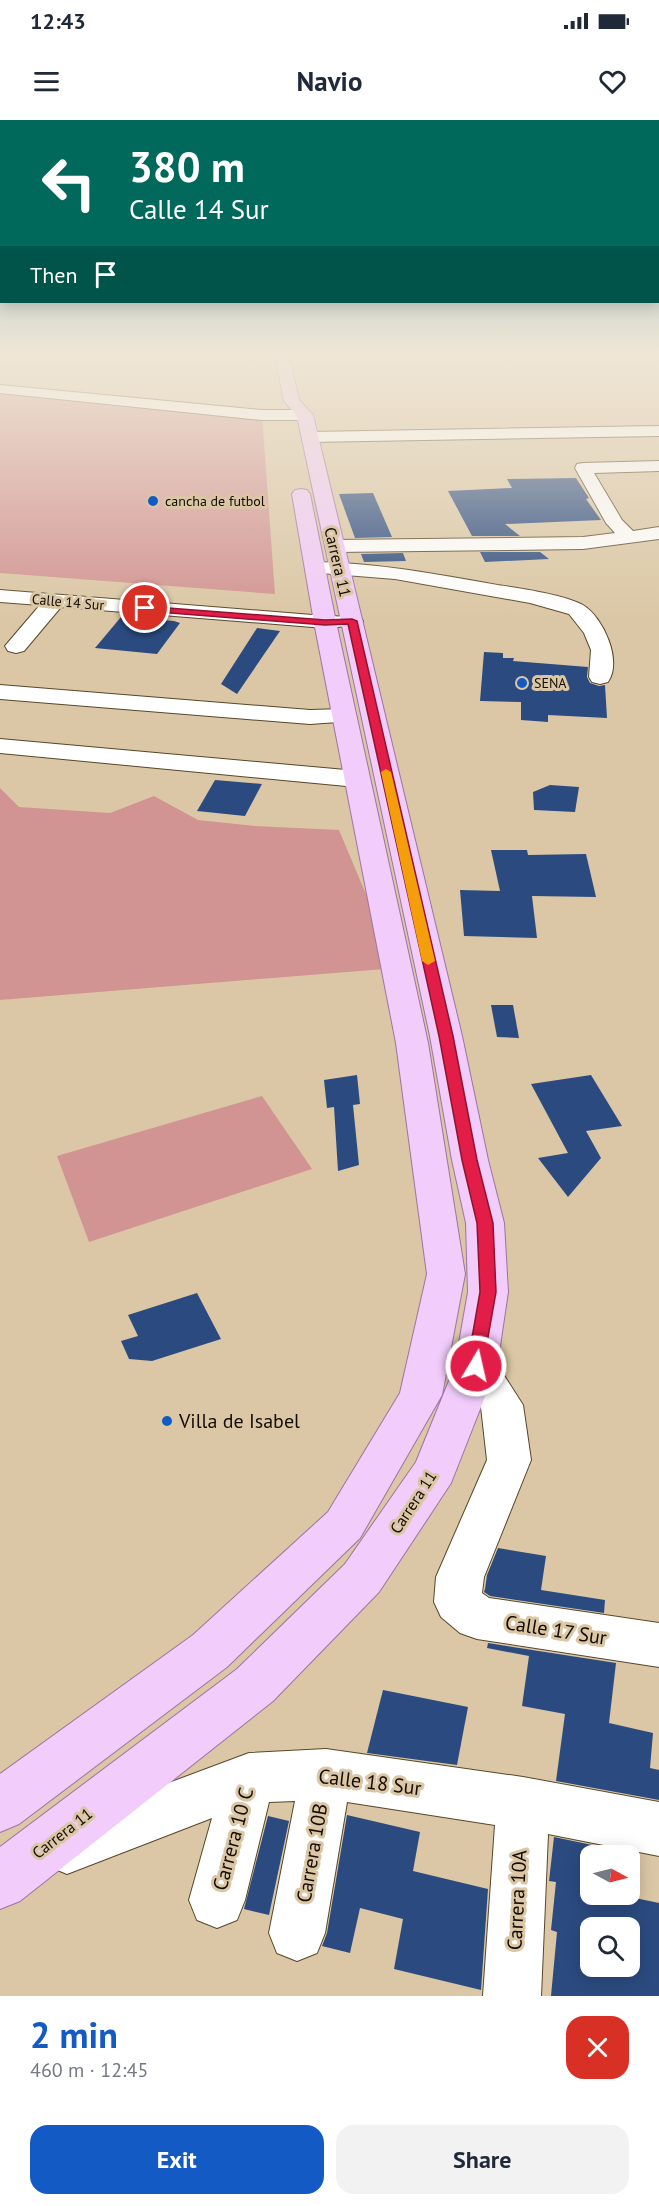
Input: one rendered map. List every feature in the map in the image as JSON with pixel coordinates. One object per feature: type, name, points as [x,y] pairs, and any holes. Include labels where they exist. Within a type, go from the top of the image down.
[{"type":"main road","name":"Carrera 11","points":[[304,444],[330,561]]},
{"type":"main road","name":"Carrera 11","points":[[0,1806],[210,1651],[344,1525],[421,1395],[446,1274],[412,1043],[344,716],[338,622],[330,561],[304,444]]},
{"type":"main road","name":"Carrera 11","points":[[10,1873],[255,1685],[362,1578],[435,1470],[476,1366],[488,1292],[485,1223],[470,1160],[446,1036],[338,622]]},
{"type":"street","points":[[629,537],[615,524],[583,468],[659,466]]},
{"type":"street","points":[[330,561],[583,543],[659,533]]},
{"type":"street","points":[[330,561],[533,597],[576,610],[594,631],[602,650],[600,677]]},
{"type":"street","name":"Calle 14 Sur","points":[[0,596],[338,622]]},
{"type":"street","points":[[55,601],[14,657],[0,692],[310,717],[344,716]]},
{"type":"street","points":[[14,657],[41,648]]},
{"type":"street","points":[[0,746],[357,779]]},
{"type":"street","name":"Calle 17 Sur","points":[[476,1366],[502,1405],[509,1460],[460,1577],[458,1602],[477,1618],[659,1645]]},
{"type":"street","name":"Calle 18 Sur","points":[[10,1873],[249,1778],[326,1774],[523,1803],[659,1829]]},
{"type":"street","name":"Carrera 10B","points":[[297,1933],[326,1774]]},
{"type":"street","name":"Carrera 10 C","points":[[217,1900],[249,1778]]},
{"type":"street","name":"Carrera 10A","points":[[512,1996],[523,1803]]},
{"type":"shaded area","points":[[0,444],[264,444],[275,594],[0,573]]},
{"type":"shaded area","points":[[0,788],[19,807],[110,813],[154,796],[198,820],[255,826],[339,830],[397,968],[0,1000]]},
{"type":"shaded area","points":[[262,1096],[312,1169],[89,1242],[57,1156]]},
{"type":"building","points":[[576,478],[589,498],[586,499],[601,520],[505,524],[520,536],[472,536],[448,491],[512,488],[507,479]]},
{"type":"building","points":[[373,493],[392,537],[355,538],[339,494]]},
{"type":"building","points":[[480,552],[540,552],[549,559],[485,562]]},
{"type":"building","points":[[403,553],[406,561],[364,562],[361,554]]},
{"type":"building","points":[[121,617],[180,623],[157,654],[95,648]]},
{"type":"building","points":[[257,628],[280,631],[237,694],[221,684]]},
{"type":"building","points":[[484,652],[503,653],[503,658],[514,658],[513,661],[588,667],[587,677],[590,683],[605,685],[607,718],[548,715],[548,722],[521,720],[521,702],[480,701]]},
{"type":"building","points":[[215,780],[262,784],[245,816],[197,811]]},
{"type":"building","points":[[550,785],[579,787],[575,812],[534,810],[533,792]]},
{"type":"building","points":[[491,850],[527,850],[528,855],[586,854],[596,897],[532,896],[537,938],[464,936],[460,890],[500,891]]},
{"type":"building","points":[[491,1005],[513,1005],[519,1038],[497,1037]]},
{"type":"building","points":[[357,1075],[360,1104],[353,1105],[359,1165],[338,1171],[334,1107],[327,1108],[324,1080]]},
{"type":"building","points":[[591,1075],[622,1126],[586,1131],[601,1158],[568,1197],[538,1158],[568,1153],[531,1084]]},
{"type":"building","points":[[197,1293],[221,1339],[152,1361],[129,1359],[121,1341],[138,1336],[128,1315]]},
{"type":"building","points":[[498,1548],[546,1556],[541,1590],[605,1600],[604,1613],[490,1596],[484,1592],[487,1575]]},
{"type":"building","points":[[488,1643],[616,1663],[609,1723],[653,1733],[650,1768],[659,1770],[659,1800],[556,1781],[565,1714],[522,1706],[529,1656],[487,1648]]},
{"type":"building","points":[[383,1690],[468,1707],[457,1765],[367,1753]]},
{"type":"building","points":[[347,1815],[420,1832],[413,1871],[488,1889],[481,1990],[394,1969],[403,1919],[360,1908],[350,1953],[322,1946],[327,1933]]},
{"type":"building","points":[[268,1816],[289,1821],[269,1915],[244,1909]]},
{"type":"building","points":[[554,1837],[592,1845],[580,1845],[580,1905],[640,1905],[640,1899],[659,1903],[659,1996],[551,1996],[557,1932],[551,1930],[556,1882],[549,1881]]},
{"type":"slow traffic","points":[[386,772],[428,961]]},
{"type":"place","name":"cancha de futbol","points":[[153,501]]},
{"type":"place","name":"SENA","points":[[522,683]]},
{"type":"place","name":"Villa de Isabel","points":[[167,1421]]},
{"type":"route","points":[[145,608],[325,622],[352,621],[446,1036],[470,1160],[485,1223],[488,1292],[476,1366]]}]
